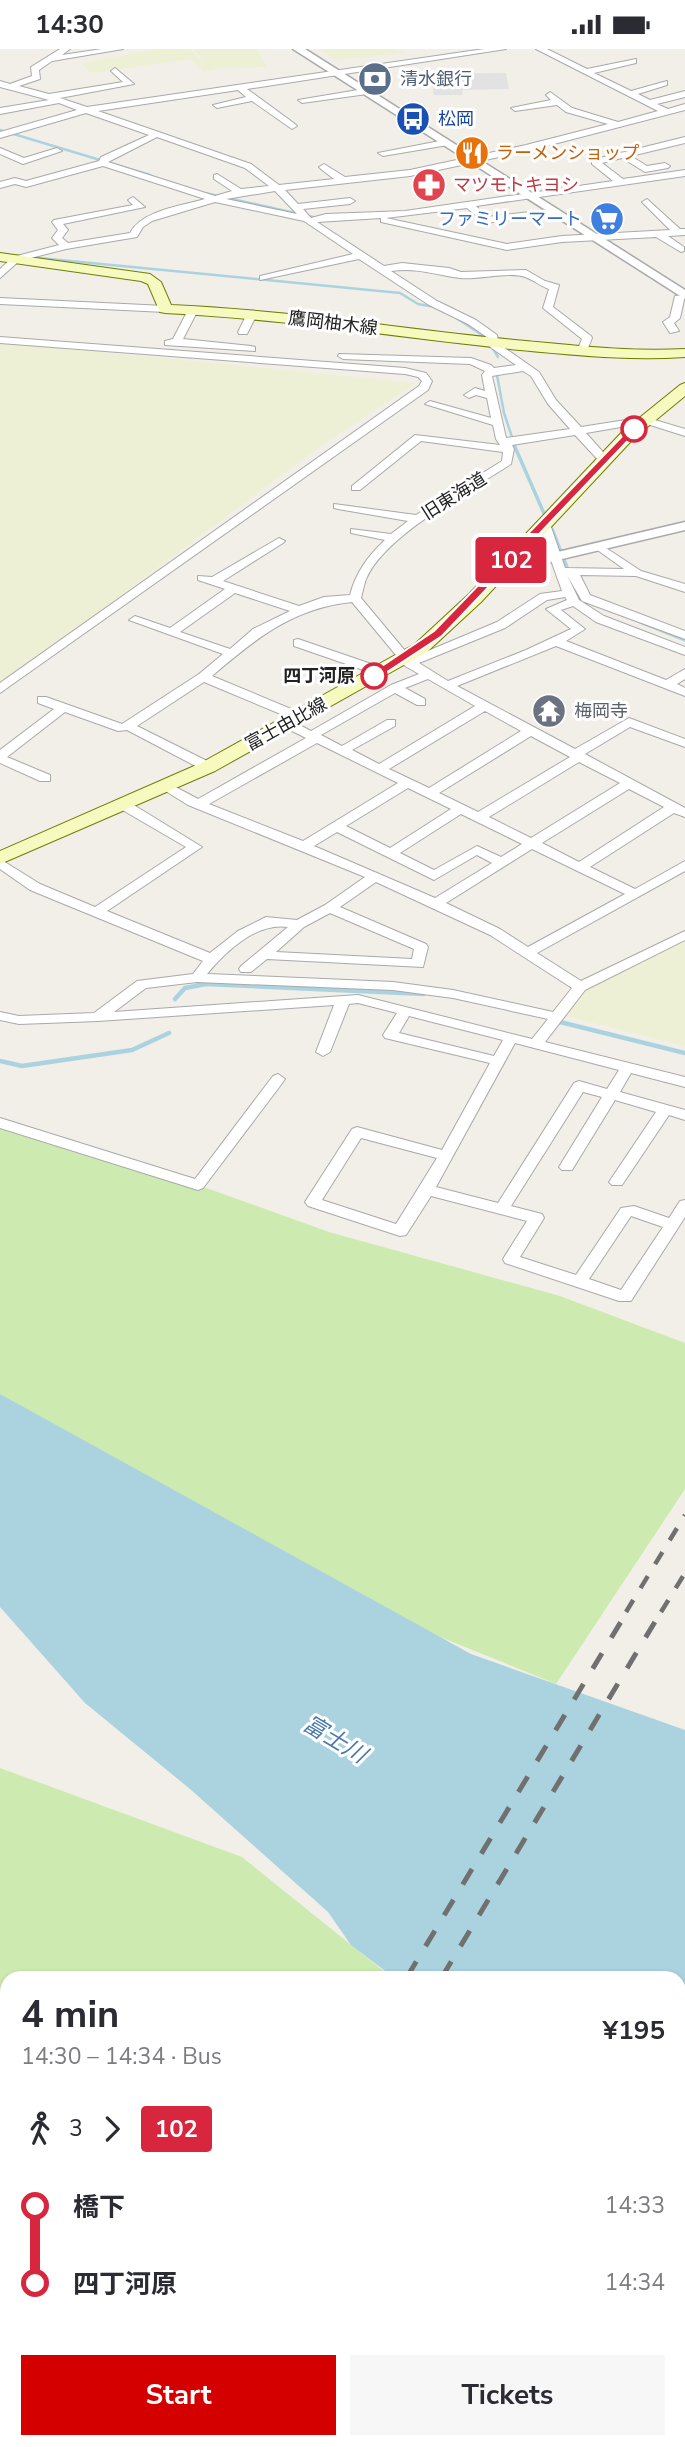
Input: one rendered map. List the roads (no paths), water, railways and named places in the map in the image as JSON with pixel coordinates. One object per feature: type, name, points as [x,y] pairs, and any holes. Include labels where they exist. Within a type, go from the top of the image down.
[{"type":"main road","points":[[8,258],[145,277],[154,282],[165,309]]},
{"type":"main road","name":"鷹岡柚木線","points":[[165,309],[252,314],[582,351],[652,354],[685,352]]},
{"type":"main road","name":"富士由比線","points":[[0,860],[208,767],[406,661],[438,634],[503,569],[604,460],[645,420],[685,388]]},
{"type":"street","points":[[12,86],[37,77],[34,69],[66,49]]},
{"type":"street","points":[[51,59],[119,49]]},
{"type":"street","points":[[298,49],[685,297]]},
{"type":"street","points":[[435,49],[448,57]]},
{"type":"street","points":[[6,134],[85,110],[502,49]]},
{"type":"street","points":[[540,49],[665,111]]},
{"type":"street","points":[[586,72],[633,61]]},
{"type":"street","points":[[0,111],[130,83],[115,71]]},
{"type":"street","points":[[629,93],[664,83]]},
{"type":"street","points":[[0,84],[53,99],[248,166],[279,189],[304,215],[433,303],[472,322],[493,337],[493,343],[536,374],[552,402],[604,460]]},
{"type":"street","points":[[240,88],[290,125],[271,128]]},
{"type":"street","points":[[302,100],[364,92]]},
{"type":"street","points":[[648,103],[685,94]]},
{"type":"street","points":[[217,105],[253,98]]},
{"type":"street","points":[[515,108],[553,98],[569,110],[619,124]]},
{"type":"street","points":[[334,104],[375,99]]},
{"type":"street","points":[[0,275],[8,258],[134,235],[139,225],[149,219],[218,197],[239,192],[410,173],[685,107]]},
{"type":"street","points":[[255,116],[271,112]]},
{"type":"street","points":[[0,185],[15,181],[26,184],[103,162],[157,134]]},
{"type":"street","points":[[622,183],[595,162],[685,140]]},
{"type":"street","points":[[383,153],[446,143]]},
{"type":"street","points":[[0,151],[23,162],[57,151]]},
{"type":"street","points":[[622,155],[645,169],[685,162]]},
{"type":"street","points":[[103,162],[218,197],[304,215],[364,216],[470,205],[685,173]]},
{"type":"street","points":[[304,215],[351,203],[342,182],[324,167]]},
{"type":"street","points":[[217,177],[239,192]]},
{"type":"street","points":[[66,246],[57,237],[64,230],[57,222],[140,207],[133,200]]},
{"type":"street","points":[[647,202],[681,232]]},
{"type":"street","points":[[470,205],[485,221],[556,212]]},
{"type":"street","points":[[364,216],[481,244],[507,247],[593,236],[681,232]]},
{"type":"street","points":[[657,233],[681,249]]},
{"type":"street","points":[[264,278],[362,255]]},
{"type":"street","points":[[383,269],[402,266],[449,271],[460,275],[526,273],[541,283],[555,287],[548,309],[587,338],[582,351]]},
{"type":"street","points":[[674,331],[668,322],[675,318],[679,298],[685,297]]},
{"type":"street","points":[[0,301],[165,309]]},
{"type":"street","points":[[177,341],[193,310]]},
{"type":"street","points":[[243,332],[252,314]]},
{"type":"street","points":[[0,340],[404,371],[422,375],[427,381],[424,388],[0,689]]},
{"type":"street","points":[[54,343],[177,341],[310,356],[471,361],[488,367],[491,372]]},
{"type":"street","points":[[507,446],[501,439],[487,375],[491,372],[526,367]]},
{"type":"street","points":[[469,395],[475,391],[492,396]]},
{"type":"street","points":[[430,404],[497,423]]},
{"type":"street","points":[[356,488],[419,437],[507,446],[645,420],[685,433]]},
{"type":"street","name":"旧東海道","points":[[355,598],[356,584],[395,538],[428,509],[483,479],[506,462],[507,446]]},
{"type":"street","points":[[338,506],[417,519]]},
{"type":"street","points":[[544,524],[586,598],[685,635]]},
{"type":"street","points":[[564,562],[600,547],[685,526]]},
{"type":"street","points":[[355,531],[395,538]]},
{"type":"street","points":[[279,541],[207,580],[300,610]]},
{"type":"street","points":[[600,547],[637,573]]},
{"type":"street","points":[[564,562],[571,598]]},
{"type":"street","points":[[503,569],[564,562],[637,573],[685,588]]},
{"type":"street","points":[[666,582],[685,580]]},
{"type":"street","points":[[172,632],[234,588]]},
{"type":"street","points":[[406,661],[501,625],[544,597],[571,598],[600,619],[685,651]]},
{"type":"street","points":[[42,700],[122,728],[203,677],[257,632],[324,601],[355,598],[406,661],[680,810]]},
{"type":"street","points":[[447,685],[489,668],[511,663],[579,629],[552,609],[571,598]]},
{"type":"street","points":[[135,620],[231,653]]},
{"type":"street","points":[[557,642],[685,692]]},
{"type":"street","points":[[298,643],[382,672]]},
{"type":"street","points":[[668,685],[685,673]]},
{"type":"street","points":[[199,804],[395,688],[428,675]]},
{"type":"street","points":[[203,677],[293,720],[314,737],[635,894]]},
{"type":"street","points":[[395,688],[421,702]]},
{"type":"street","points":[[379,769],[485,706]]},
{"type":"street","points":[[45,778],[0,757],[63,708]]},
{"type":"street","points":[[478,818],[629,722],[685,743]]},
{"type":"street","points":[[342,751],[391,723]]},
{"type":"street","points":[[128,726],[208,767]]},
{"type":"street","points":[[429,794],[532,730]]},
{"type":"street","points":[[436,903],[631,782]]},
{"type":"street","points":[[304,846],[407,783]]},
{"type":"street","points":[[165,787],[199,804],[436,903],[529,952],[580,987]]},
{"type":"street","points":[[96,912],[195,847],[124,805]]},
{"type":"street","points":[[390,854],[460,809]]},
{"type":"street","points":[[580,867],[680,810]]},
{"type":"street","points":[[336,827],[434,876],[477,850],[501,862]]},
{"type":"street","points":[[0,860],[35,887],[212,959]]},
{"type":"street","points":[[529,952],[685,865]]},
{"type":"street","points":[[246,969],[299,923],[330,908],[374,877]]},
{"type":"street","points":[[264,955],[418,964],[421,947],[330,908]]},
{"type":"street","points":[[197,978],[212,959],[243,934],[271,920],[299,923]]},
{"type":"street","points":[[535,1045],[580,987],[685,935]]},
{"type":"street","points":[[98,1017],[142,984],[197,978],[393,986],[453,994],[557,1017]]},
{"type":"street","points":[[0,1016],[19,1020],[98,1017],[358,999],[685,1082]]},
{"type":"street","points":[[323,1052],[343,1000]]},
{"type":"street","points":[[405,1011],[390,1035],[498,1062]]},
{"type":"street","points":[[444,1155],[357,1132],[313,1202],[400,1231],[426,1190],[511,1038]]},
{"type":"street","points":[[567,1167],[627,1068]]},
{"type":"street","points":[[0,1123],[198,1185],[278,1079]]},
{"type":"street","points":[[502,1209],[579,1086],[685,1115]]},
{"type":"street","points":[[617,1182],[665,1110]]},
{"type":"street","points":[[426,1190],[536,1218],[511,1259],[625,1297],[685,1205]]},
{"type":"street","points":[[580,1281],[626,1212],[634,1211],[671,1224]]},
{"type":"water","name":"富士川","points":[[0,1394],[471,1654],[685,1730],[685,1971],[385,1971],[351,1945],[328,1912],[190,1789],[85,1703],[0,1607]]},
{"type":"waterway","points":[[0,130],[150,175]]},
{"type":"waterway","points":[[205,193],[313,217]]},
{"type":"waterway","points":[[29,257],[400,293],[418,304],[435,307]]},
{"type":"waterway","points":[[455,317],[488,339]]},
{"type":"waterway","points":[[492,347],[498,357]]},
{"type":"waterway","points":[[497,375],[504,413],[516,449]]},
{"type":"waterway","points":[[515,447],[546,518]]},
{"type":"waterway","points":[[552,529],[568,570]]},
{"type":"waterway","points":[[640,622],[685,640]]},
{"type":"waterway","points":[[175,999],[185,988],[206,984],[424,994]]},
{"type":"waterway","points":[[556,1021],[685,1053]]},
{"type":"waterway","points":[[0,1061],[22,1066],[132,1050],[169,1033]]},
{"type":"railway","points":[[626,1612],[685,1515]]},
{"type":"railway","points":[[661,1612],[685,1573]]},
{"type":"railway","points":[[411,1971],[628,1610]]},
{"type":"railway","points":[[446,1971],[662,1610]]},
{"type":"place","name":"清水銀行","points":[[375,79]]},
{"type":"place","name":"松岡","points":[[413,119]]},
{"type":"place","name":"ラーメンショップ","points":[[472,153]]},
{"type":"place","name":"マツモトキヨシ","points":[[429,185]]},
{"type":"place","name":"ファミリーマート","points":[[607,219]]},
{"type":"place","name":"四丁河原","points":[[374,676]]},
{"type":"place","name":"梅岡寺","points":[[549,711]]}]
